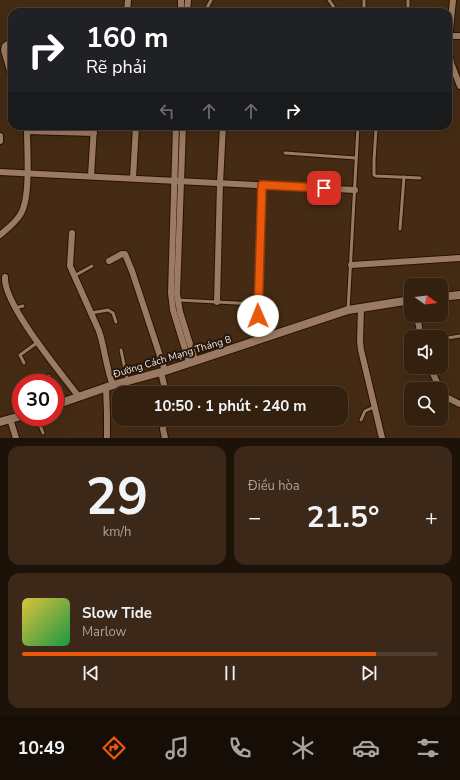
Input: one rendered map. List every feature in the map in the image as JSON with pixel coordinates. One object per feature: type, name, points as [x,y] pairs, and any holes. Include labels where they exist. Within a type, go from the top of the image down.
[{"type":"street","points":[[8,45],[4,50],[8,64]]},
{"type":"street","points":[[452,69],[460,86]]},
{"type":"street","points":[[0,235],[15,222],[23,210],[25,203],[27,130]]},
{"type":"street","points":[[54,130],[94,133],[91,176]]},
{"type":"street","points":[[133,178],[136,130]]},
{"type":"street","points":[[176,130],[177,181],[174,300],[180,312],[192,361]]},
{"type":"street","points":[[177,181],[182,130]]},
{"type":"street","points":[[217,302],[223,130]]},
{"type":"street","points":[[0,136],[0,141]]},
{"type":"street","points":[[0,172],[355,190]]},
{"type":"street","points":[[260,339],[258,304],[262,185]]},
{"type":"street","points":[[72,234],[70,266],[103,341],[109,386],[107,438]]},
{"type":"street","points":[[108,261],[125,254],[132,271],[163,371],[165,386]]},
{"type":"street","points":[[350,265],[460,258]]},
{"type":"street","points":[[5,277],[5,287],[25,324],[78,397]]},
{"type":"street","points":[[448,296],[460,295]]},
{"type":"street","name":"Đường Cách Mạng Tháng 8","points":[[64,402],[109,386],[163,371],[348,310],[404,301]]},
{"type":"street","points":[[361,308],[360,341],[382,438]]},
{"type":"street","points":[[448,398],[460,404]]},
{"type":"street","points":[[0,422],[10,419],[16,438]]},
{"type":"street","points":[[164,426],[165,438]]},
{"type":"lane","points":[[348,310],[358,130]]},
{"type":"lane","points":[[376,130],[374,175],[420,178]]},
{"type":"lane","points":[[285,153],[356,158]]},
{"type":"lane","points":[[400,229],[404,177]]},
{"type":"lane","points":[[74,276],[92,266]]},
{"type":"lane","points":[[174,300],[258,304]]},
{"type":"lane","points":[[16,308],[23,306]]},
{"type":"lane","points":[[91,313],[108,310],[113,313],[116,322]]},
{"type":"lane","points":[[448,338],[460,336]]},
{"type":"lane","points":[[24,363],[20,355],[38,342]]},
{"type":"lane","points":[[121,350],[128,381]]},
{"type":"lane","points":[[361,420],[367,409],[374,407]]},
{"type":"lane","points":[[40,426],[43,433]]},
{"type":"route","points":[[258,316],[262,185],[324,188]]}]
